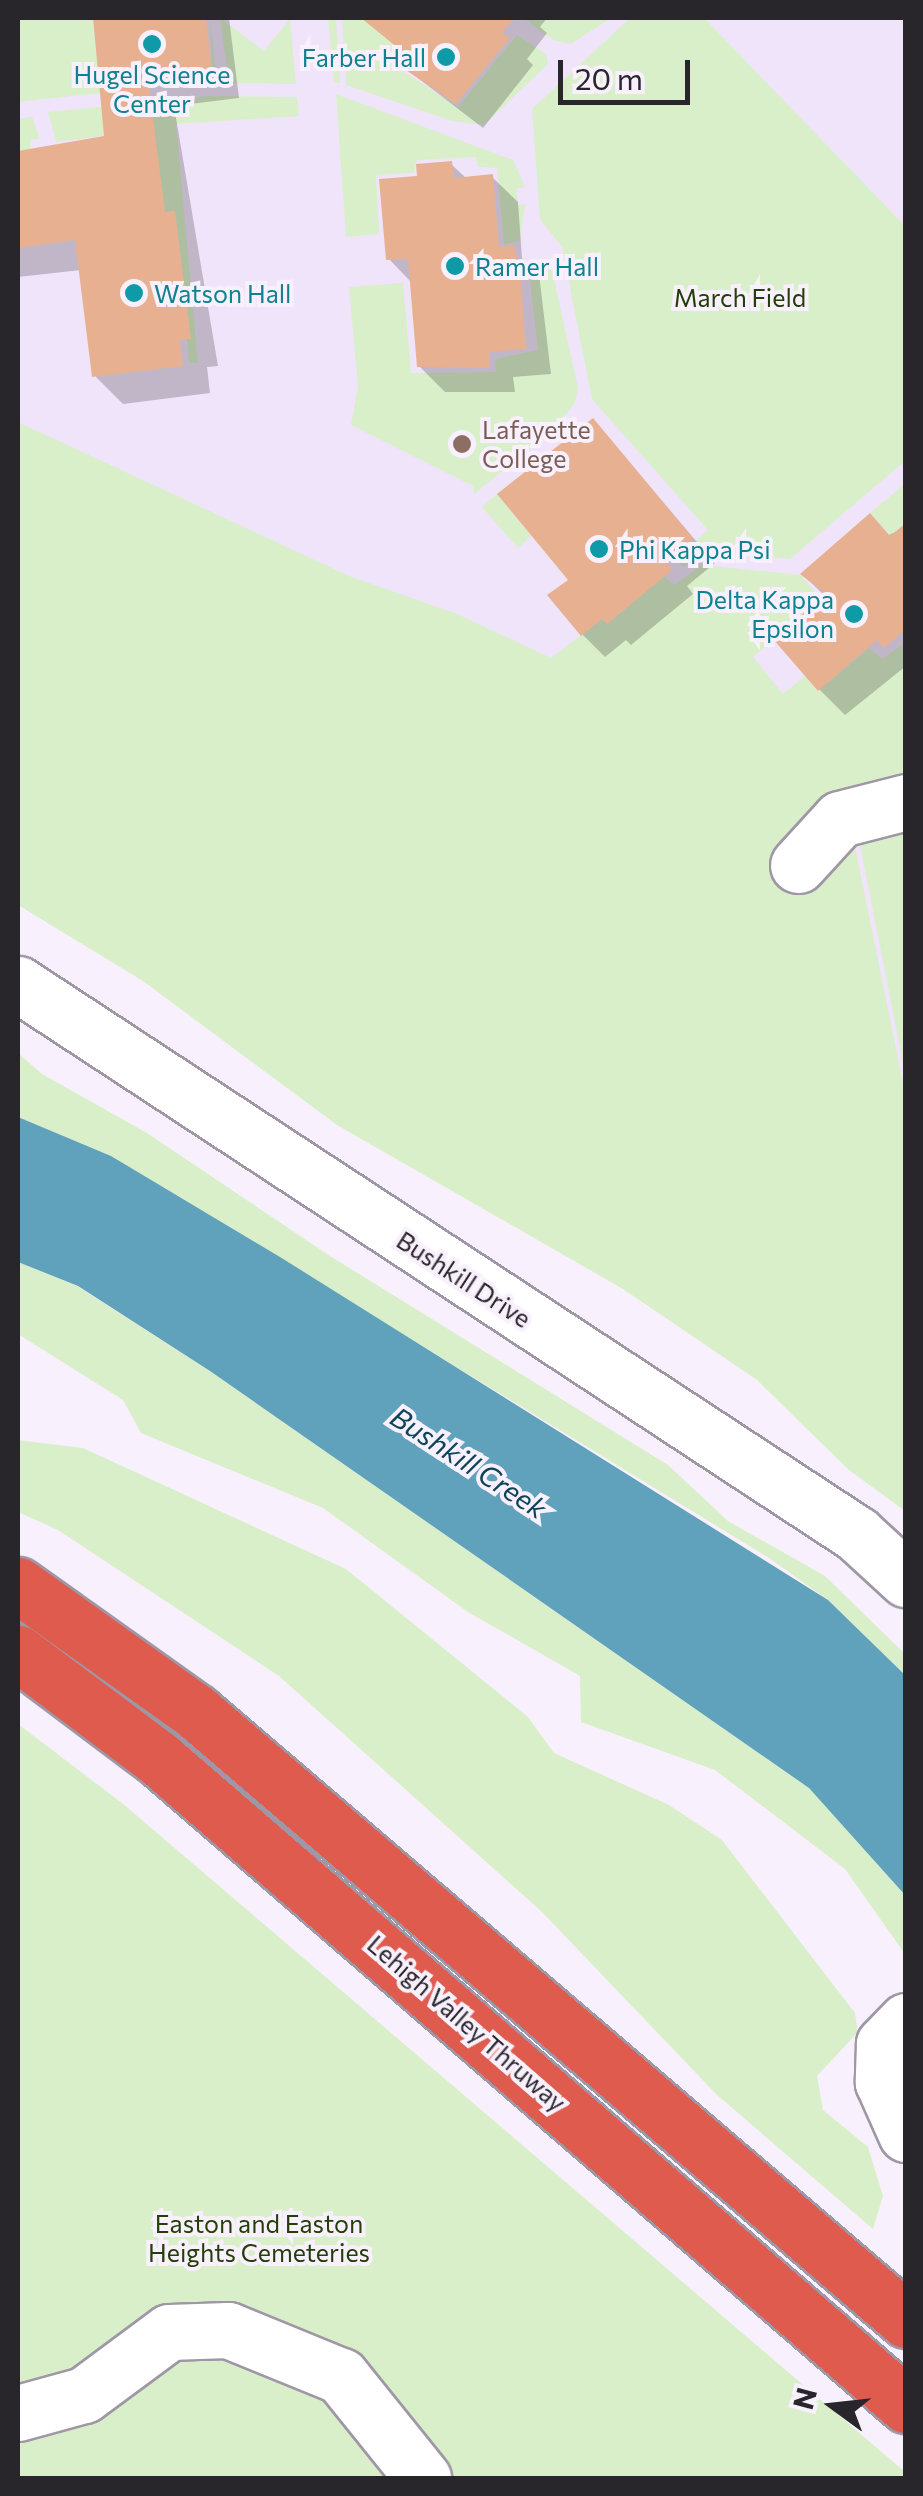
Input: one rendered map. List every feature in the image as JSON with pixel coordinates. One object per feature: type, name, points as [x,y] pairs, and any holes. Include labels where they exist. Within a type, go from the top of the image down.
[{"type":"highway","points":[[18,1585],[196,1712],[906,2320]]},
{"type":"highway","name":"Lehigh Valley Thruway","points":[[18,1654],[159,1759],[906,2405]]},
{"type":"street","points":[[798,865],[840,819],[906,802]]},
{"type":"street","name":"Bushkill Drive","points":[[18,984],[857,1534],[906,1579]]},
{"type":"street","points":[[906,2021],[884,2044],[883,2082],[906,2134]]},
{"type":"street","points":[[19,2411],[84,2395],[169,2332],[228,2330],[297,2352],[341,2376],[423,2478]]},
{"type":"shaded area","name":"Lafayette College","points":[[18,18],[905,18],[905,1478],[18,870]]},
{"type":"green space","points":[[18,18],[93,18],[100,84],[212,71],[210,18],[217,80],[18,102]]},
{"type":"green space","points":[[220,18],[264,51],[290,19],[296,84],[229,83]]},
{"type":"green space","points":[[328,18],[336,18],[340,83],[334,83]]},
{"type":"green space","points":[[342,18],[383,18],[375,29],[403,52],[392,64],[458,107],[517,35],[546,54],[548,64],[484,125],[452,121],[346,85]]},
{"type":"green space","points":[[523,18],[611,18],[571,44],[553,40]]},
{"type":"green space","name":"March Field","points":[[630,18],[704,18],[905,226],[905,461],[790,559],[707,550],[683,567],[676,559],[708,530],[592,399],[562,247],[540,219],[532,109]]},
{"type":"green space","points":[[336,94],[513,160],[525,187],[516,189],[518,205],[525,205],[520,241],[504,244],[497,168],[478,167],[476,157],[417,160],[414,173],[376,175],[379,234],[346,237]]},
{"type":"green space","points":[[209,96],[297,97],[299,116],[176,124],[198,363],[189,363],[175,211],[165,212],[133,132],[56,142],[48,112]]},
{"type":"green space","points":[[32,117],[40,139],[30,140],[31,149],[18,151],[18,119]]},
{"type":"green space","points":[[550,261],[578,388],[575,403],[551,432],[474,494],[473,486],[351,425],[358,387],[349,287],[403,283],[411,373],[496,372],[495,359],[538,350],[528,264]]},
{"type":"green space","points":[[18,422],[349,576],[457,614],[551,658],[602,619],[607,624],[664,576],[674,585],[702,565],[801,575],[820,598],[753,657],[783,694],[805,676],[818,691],[869,648],[882,659],[905,643],[905,791],[854,842],[905,1093],[905,1511],[849,1470],[757,1380],[623,1289],[337,1125],[143,981],[18,905]]},
{"type":"green space","points":[[556,441],[497,494],[531,536],[518,548],[482,507]]},
{"type":"green space","points":[[905,484],[905,523],[890,536],[870,513]]},
{"type":"green space","points":[[905,815],[905,1073],[859,840]]},
{"type":"green space","points":[[18,1053],[42,1074],[147,1133],[330,1256],[668,1465],[728,1521],[825,1576],[905,1654],[905,1675],[828,1600],[769,1558],[111,1156],[18,1117]]},
{"type":"green space","points":[[18,1262],[77,1286],[210,1371],[809,1788],[905,1895],[905,1954],[845,1869],[715,1770],[581,1722],[580,1676],[468,1612],[323,1508],[141,1433],[123,1400],[18,1334]]},
{"type":"green space","points":[[18,1440],[83,1448],[346,1569],[528,1717],[554,1753],[669,1805],[722,1840],[855,2013],[858,2032],[817,2076],[823,2110],[868,2147],[883,2196],[873,2229],[717,2095],[542,1912],[279,1676],[58,1530],[18,1512]]},
{"type":"green space","name":"Easton and Easton Heights Cemeteries","points":[[18,1724],[122,1803],[905,2472],[905,2478],[18,2478]]},
{"type":"water","name":"Bushkill Creek","points":[[18,1117],[111,1156],[280,1257],[828,1600],[905,1675],[905,1895],[809,1788],[210,1371],[78,1286],[18,1262]]},
{"type":"building","name":"Watson Hall","points":[[93,18],[206,18],[212,71],[148,79],[165,212],[175,211],[191,339],[180,340],[183,366],[92,377],[75,240],[18,248],[18,151],[104,136]]},
{"type":"building","name":"Farber Hall","points":[[361,18],[514,18],[502,33],[510,38],[456,104],[394,62],[403,52]]},
{"type":"building","name":"Ramer Hall","points":[[452,161],[454,178],[493,174],[499,247],[514,245],[520,271],[526,349],[489,352],[490,368],[417,367],[408,259],[386,260],[379,179],[417,176],[416,164]]},
{"type":"building","name":"Phi Kappa Psi","points":[[593,418],[694,539],[666,562],[672,570],[607,624],[602,619],[581,636],[547,595],[568,580],[497,494]]},
{"type":"building","name":"Delta Kappa Epsilon","points":[[870,513],[890,536],[906,523],[906,629],[884,648],[877,640],[818,691],[773,639],[826,594],[800,574]]},
{"type":"place","name":"Hugel Science Center","points":[[152,44]]},
{"type":"place","name":"Farber Hall","points":[[446,57]]},
{"type":"place","name":"Ramer Hall","points":[[455,266]]},
{"type":"place","name":"Watson Hall","points":[[134,293]]},
{"type":"place","name":"Lafayette College","points":[[462,444]]},
{"type":"place","name":"Phi Kappa Psi","points":[[599,549]]},
{"type":"place","name":"Delta Kappa Epsilon","points":[[854,614]]}]
